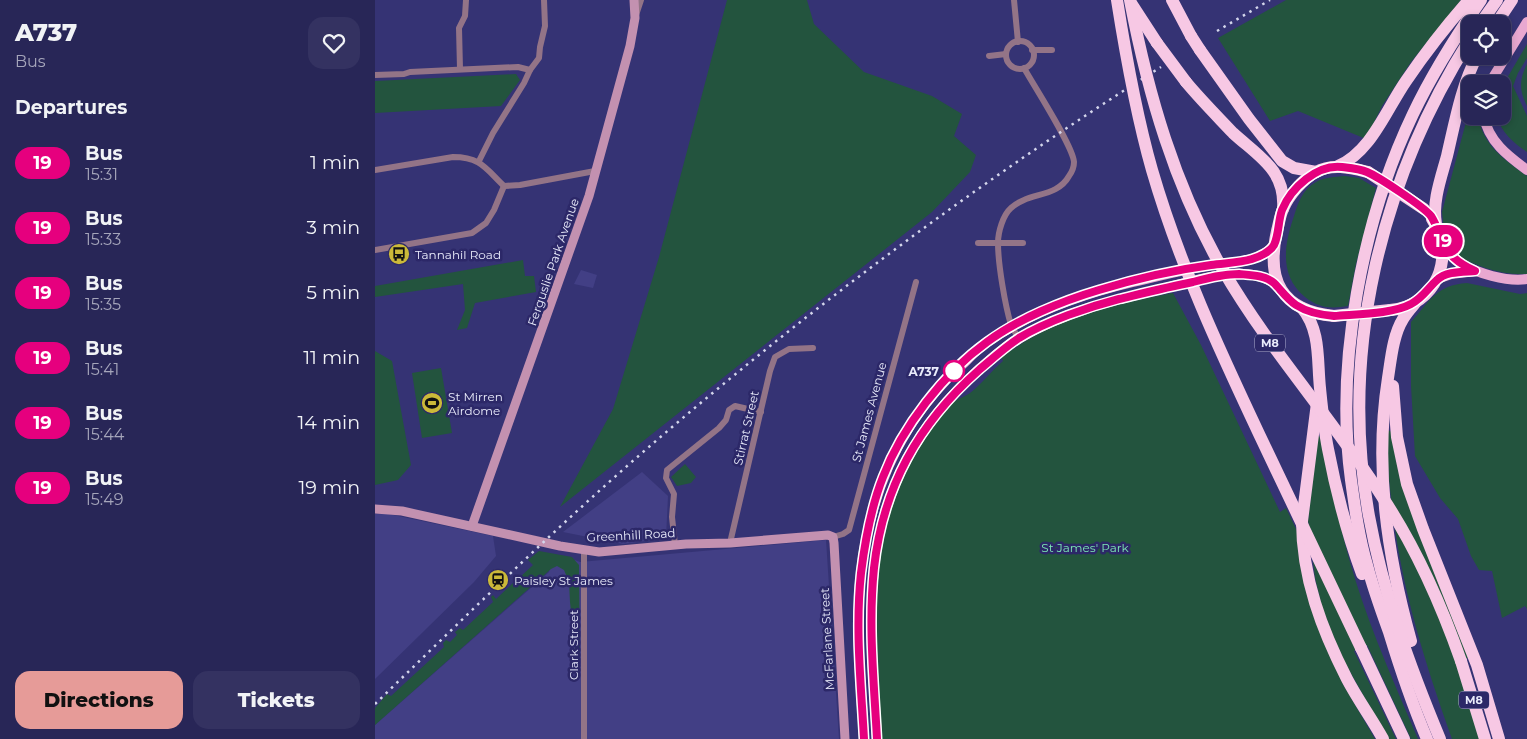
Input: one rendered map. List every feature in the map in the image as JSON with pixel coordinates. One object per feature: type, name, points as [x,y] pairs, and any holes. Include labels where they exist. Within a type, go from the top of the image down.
[{"type":"highway","points":[[1117,0],[1142,134],[1155,180],[1193,291],[1404,739]]},
{"type":"highway","points":[[1130,0],[1157,43],[1186,82],[1210,110],[1264,159],[1281,186],[1283,209],[1274,245],[1274,268],[1283,293],[1302,308],[1315,313],[1334,316],[1390,310],[1405,307],[1417,301]]},
{"type":"highway","name":"M8","points":[[1130,0],[1143,62],[1163,133],[1180,181],[1207,238],[1222,268],[1269,341],[1343,440],[1387,505],[1430,584],[1449,626],[1485,739]]},
{"type":"highway","points":[[1172,0],[1200,50],[1249,119],[1282,161],[1294,168],[1316,172],[1338,166],[1353,158],[1367,144],[1415,68],[1439,35],[1469,0]]},
{"type":"highway","points":[[1411,701],[1367,564],[1359,527],[1349,458],[1350,350],[1367,244],[1389,173],[1412,115],[1448,50],[1481,0]]},
{"type":"highway","points":[[1486,15],[1497,0]]},
{"type":"highway","points":[[1502,15],[1512,0]]},
{"type":"highway","points":[[1442,739],[1394,616],[1376,549],[1369,515],[1359,408],[1369,294],[1376,259],[1393,200],[1423,122],[1461,54]]},
{"type":"highway","points":[[1436,224],[1436,199],[1466,82],[1473,65]]},
{"type":"highway","points":[[1338,166],[1368,172],[1424,209],[1436,224],[1443,241],[1442,263],[1437,279],[1403,319],[1397,335],[1384,407],[1382,448],[1383,481],[1390,550],[1398,594],[1413,650],[1442,739]]},
{"type":"highway","points":[[1283,209],[1295,192],[1316,172]]},
{"type":"highway","points":[[1302,308],[1313,324],[1328,448],[1345,519],[1359,567],[1384,638],[1427,739]]},
{"type":"highway","points":[[1389,374],[1393,389],[1397,437],[1407,484],[1477,665],[1499,739]]},
{"type":"highway","points":[[1319,386],[1302,522],[1306,571],[1317,609],[1337,657],[1348,680],[1383,739]]},
{"type":"main road","points":[[1495,75],[1527,22]]},
{"type":"main road","points":[[1486,125],[1495,141],[1505,153],[1527,170]]},
{"type":"main road","points":[[1443,241],[1447,251],[1456,260],[1475,271],[1505,279],[1527,279]]},
{"type":"main road","points":[[864,739],[859,640],[859,590],[870,520],[883,475],[910,423],[936,391],[952,373],[986,343],[1011,327],[1063,303],[1099,290],[1209,265],[1252,259],[1261,256],[1274,245]]},
{"type":"main road","points":[[1437,279],[1451,274],[1475,271]]},
{"type":"main road","points":[[877,739],[872,632],[873,586],[879,538],[892,492],[909,454],[945,402],[991,359],[1019,338],[1064,317],[1102,304],[1225,275],[1247,275],[1264,278],[1273,282],[1283,293]]},
{"type":"street","points":[[460,68],[459,28],[465,16],[467,0]]},
{"type":"street","points":[[479,161],[493,133],[524,83],[529,70],[539,58],[539,46],[545,26],[544,0]]},
{"type":"street","name":"Ferguslie Park Avenue","points":[[472,526],[589,196],[629,46],[635,18],[634,0]]},
{"type":"street","points":[[635,18],[641,0]]},
{"type":"street","points":[[1014,0],[1018,42]]},
{"type":"street","points":[[1018,42],[1027,43],[1033,50],[1033,59],[1024,68],[1011,66],[1006,54],[1010,46],[1018,42]]},
{"type":"street","points":[[1033,50],[1052,50]]},
{"type":"street","points":[[989,56],[1006,54]]},
{"type":"street","points":[[375,75],[460,68],[518,67],[529,70]]},
{"type":"street","points":[[1019,338],[1011,327],[998,242],[1005,216],[1011,208],[1065,184],[1074,163],[1068,145],[1024,68]]},
{"type":"street","points":[[375,170],[453,157],[464,157],[479,161],[504,186],[521,185],[595,171]]},
{"type":"street","points":[[375,250],[472,233],[486,223],[494,210],[504,186]]},
{"type":"street","points":[[978,242],[1023,243]]},
{"type":"street","name":"St James Avenue","points":[[833,537],[849,530],[916,282]]},
{"type":"street","name":"Stirrat Street","points":[[730,543],[775,357],[789,349],[813,348]]},
{"type":"street","points":[[675,545],[672,517],[674,494],[666,478],[667,470],[719,428],[727,420],[729,410],[735,406],[761,412]]},
{"type":"street","name":"Greenhill Road","points":[[375,509],[402,511],[584,550],[619,550],[822,535],[833,537]]},
{"type":"street","name":"McFarlane Street","points":[[833,537],[845,739]]},
{"type":"street","name":"Clark Street","points":[[583,739],[584,550]]},
{"type":"shaded area","points":[[581,270],[597,275],[593,288],[574,284]]},
{"type":"shaded area","points":[[642,472],[668,496],[666,538],[623,544],[563,532]]},
{"type":"shaded area","points":[[384,513],[493,536],[496,556],[474,582],[375,679],[375,514]]},
{"type":"shaded area","points":[[826,540],[839,739],[375,739],[375,725],[549,572],[552,556],[580,562]]},
{"type":"green space","points":[[727,0],[807,0],[814,24],[864,72],[932,96],[962,114],[954,136],[976,155],[970,172],[932,212],[560,507],[613,409],[659,257]]},
{"type":"green space","points":[[1286,0],[1461,0],[1411,62],[1382,106],[1366,139],[1298,111],[1270,121],[1218,38]]},
{"type":"green space","points":[[1527,44],[1527,58],[1513,86],[1527,116],[1527,152],[1513,141],[1500,125],[1511,125],[1511,75],[1509,75]]},
{"type":"green space","points":[[1527,64],[1527,106],[1521,85]]},
{"type":"green space","points":[[516,74],[520,80],[501,106],[375,113],[375,81]]},
{"type":"green space","points":[[1465,125],[1480,125],[1485,136],[1496,151],[1527,176],[1527,274],[1489,269],[1453,254],[1444,230],[1442,212]]},
{"type":"green space","points":[[1345,176],[1359,178],[1376,188],[1356,264],[1348,306],[1325,307],[1305,297],[1297,289],[1287,270],[1286,249],[1297,206],[1307,189],[1323,179]]},
{"type":"green space","points":[[523,260],[525,276],[534,276],[536,292],[475,303],[467,328],[457,330],[465,310],[463,284],[375,297],[375,286]]},
{"type":"green space","points":[[1467,283],[1520,294],[1527,293],[1527,609],[1525,606],[1502,618],[1492,571],[1479,570],[1471,556],[1458,519],[1440,498],[1415,456],[1411,386],[1411,322],[1435,295],[1456,284]]},
{"type":"green space","name":"St James' Park","points":[[1173,293],[1201,345],[1280,512],[1286,508],[1298,533],[1343,684],[1375,739],[881,739],[877,649],[877,606],[880,564],[887,524],[900,484],[920,445],[950,405],[979,386],[1003,361],[1001,357],[1030,339],[1050,328],[1084,315],[1120,304]]},
{"type":"green space","points":[[375,351],[392,361],[411,465],[398,480],[375,485]]},
{"type":"green space","name":"St Mirren Airdome","points":[[441,368],[452,433],[422,438],[412,373]]},
{"type":"green space","points":[[1388,430],[1392,432],[1470,657],[1461,661],[1479,739],[1452,739],[1432,682],[1401,566],[1388,468]]},
{"type":"green space","points":[[1318,436],[1322,437],[1341,528],[1356,582],[1377,642],[1418,739],[1411,739],[1367,645],[1354,651],[1396,739],[1388,739],[1345,663],[1324,616],[1315,578],[1308,520]]},
{"type":"green space","points":[[685,464],[696,477],[691,483],[677,486],[671,477]]},
{"type":"green space","points":[[539,551],[572,557],[579,565],[580,674],[578,673],[569,582],[564,570],[557,566],[551,569],[375,725],[375,708],[387,694],[391,696],[444,647],[443,643],[446,640],[450,642],[457,635],[455,632],[460,628],[463,630],[493,602],[491,597],[493,595],[496,599],[514,582],[514,577],[517,576],[519,578],[533,565],[528,560]]},
{"type":"railway","points":[[1217,31],[1270,0]]},
{"type":"railway","points":[[375,704],[580,509],[650,446],[772,344],[962,200],[1028,154],[1161,67]]},
{"type":"bus line","name":"19","points":[[864,739],[858,618],[861,573],[870,520],[883,475],[910,423],[952,373],[986,343],[1011,327],[1063,303],[1099,290],[1143,279],[1261,256],[1274,245],[1283,209],[1288,200],[1316,172],[1338,166],[1368,172],[1424,209],[1436,224],[1447,251],[1461,264],[1475,271],[1445,275],[1437,279],[1421,298],[1405,307],[1334,316],[1325,315],[1311,312],[1296,305],[1270,280],[1257,276],[1225,275],[1102,304],[1064,317],[1019,338],[991,359],[961,386],[945,402],[909,454],[897,479],[883,519],[874,567],[871,609],[877,739]]},
{"type":"place","name":"Tannahil Road","points":[[399,254]]},
{"type":"place","name":"A737","points":[[954,371]]},
{"type":"place","name":"St Mirren Airdome","points":[[432,403]]},
{"type":"place","name":"Paisley St James","points":[[498,580]]}]
